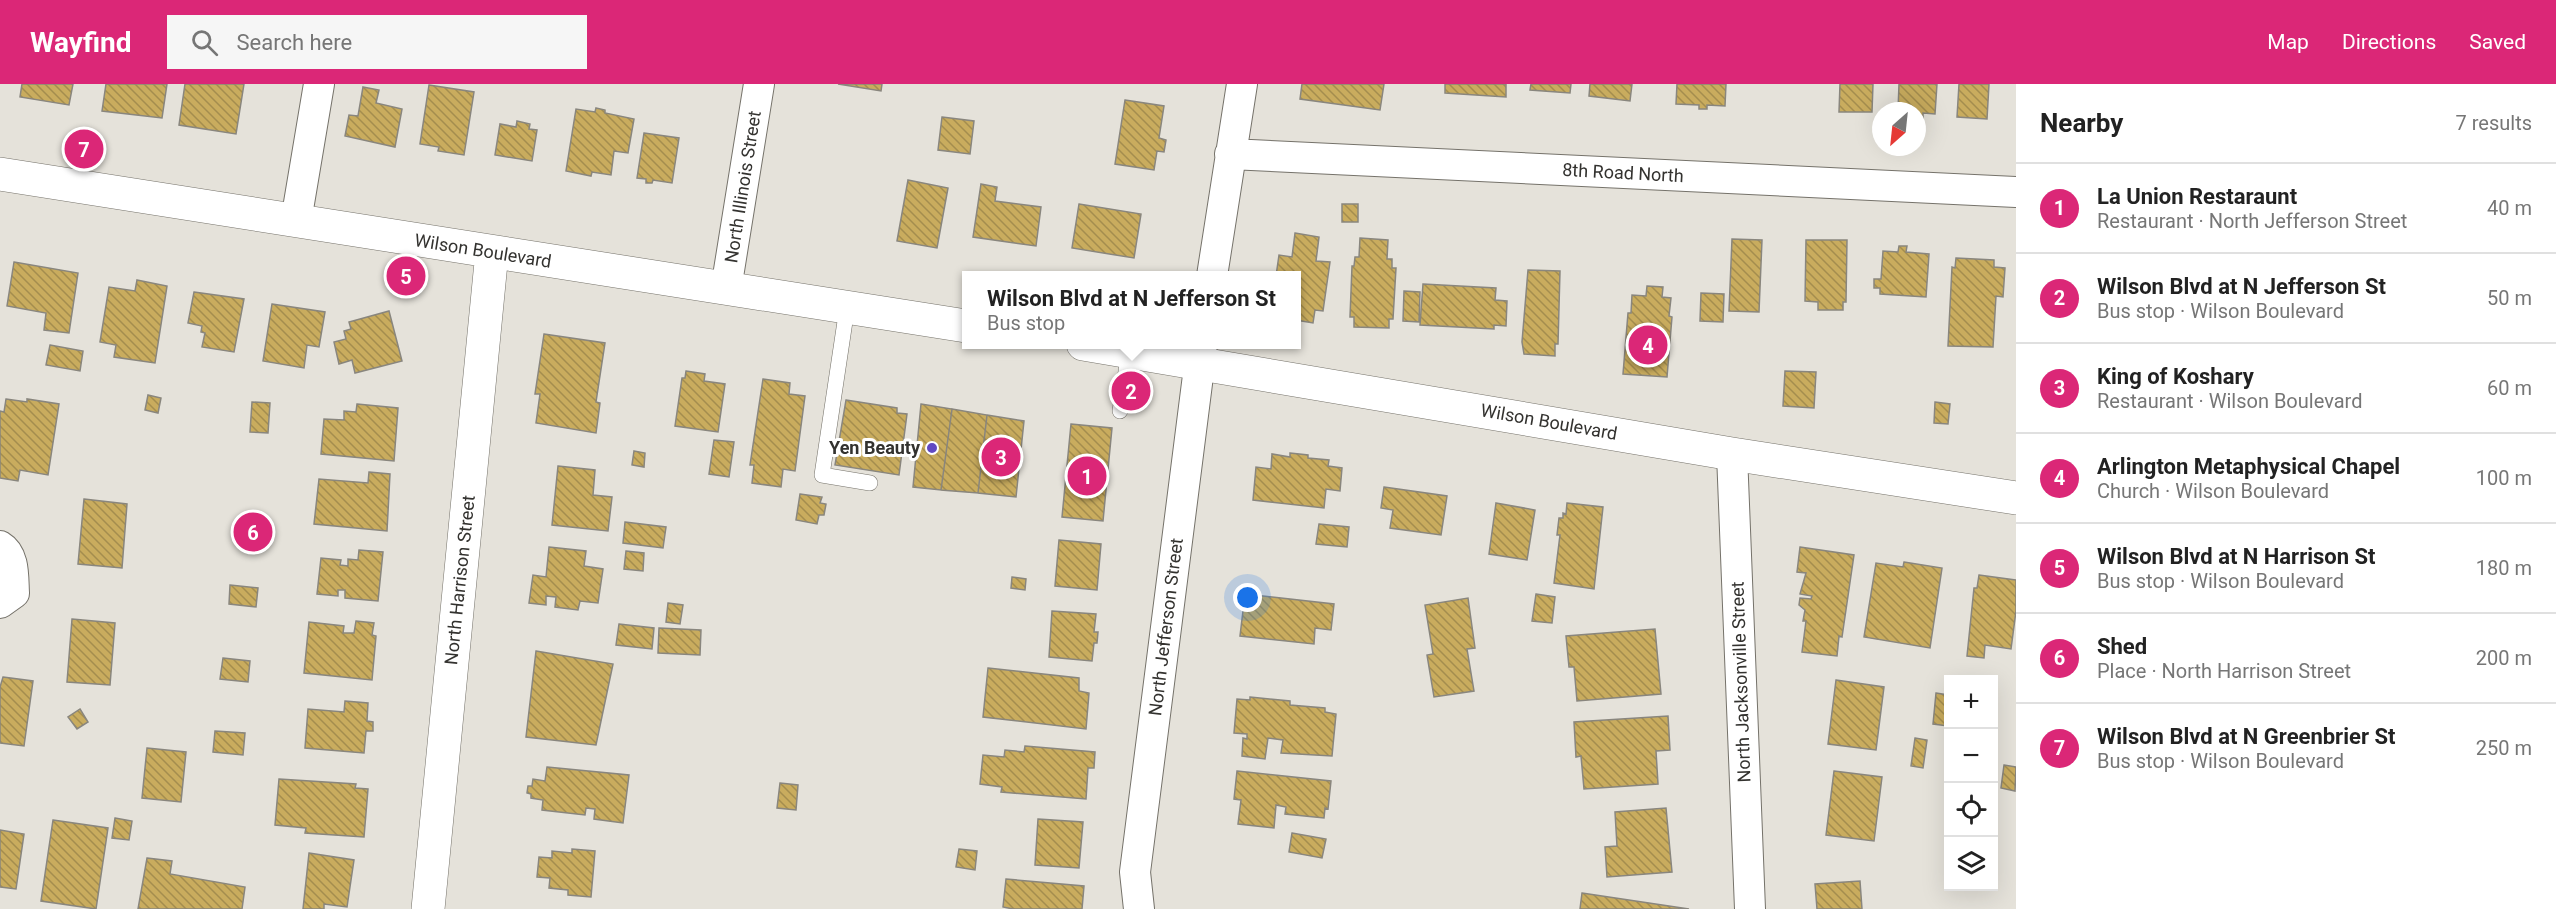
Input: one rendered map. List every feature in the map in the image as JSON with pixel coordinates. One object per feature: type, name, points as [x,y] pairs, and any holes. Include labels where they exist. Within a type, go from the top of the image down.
[{"type":"main road","name":"Wilson Boulevard","points":[[0,174],[962,325]]},
{"type":"main road","name":"North Harrison Street","points":[[428,909],[492,252]]},
{"type":"main road","name":"Wilson Boulevard","points":[[1109,349],[1129,352],[1200,354],[1732,454],[2016,498]]},
{"type":"street","points":[[296,221],[319,84]]},
{"type":"street","name":"North Illinois Street","points":[[726,289],[759,84]]},
{"type":"street","points":[[1213,271],[1242,84]]},
{"type":"street","name":"8th Road North","points":[[1230,154],[2016,192]]},
{"type":"street","name":"North Jefferson Street","points":[[1139,909],[1135,872],[1200,354]]},
{"type":"street","name":"North Jacksonville Street","points":[[1732,454],[1750,909]]},
{"type":"street","points":[[0,546],[5,549],[13,567],[14,593],[0,603]]},
{"type":"lane","points":[[847,308],[822,475],[870,483]]},
{"type":"lane","points":[[1120,411],[1129,352]]},
{"type":"building","points":[[22,84],[73,84],[69,105],[20,97]]},
{"type":"building","points":[[106,84],[167,84],[162,118],[102,111]]},
{"type":"building","points":[[185,84],[244,84],[236,134],[179,125]]},
{"type":"building","points":[[838,84],[882,84],[881,91]]},
{"type":"building","points":[[1302,84],[1384,84],[1380,110],[1300,99]]},
{"type":"building","points":[[1445,84],[1506,84],[1506,97],[1445,93]]},
{"type":"building","points":[[1531,84],[1571,84],[1570,93],[1530,90]]},
{"type":"building","points":[[1590,84],[1632,84],[1630,101],[1589,96]]},
{"type":"building","points":[[1677,84],[1726,84],[1725,106],[1707,105],[1707,109],[1699,109],[1699,105],[1676,104]]},
{"type":"building","points":[[1840,84],[1873,84],[1872,112],[1839,112]]},
{"type":"building","points":[[1899,84],[1937,84],[1935,114],[1926,113],[1926,102],[1898,102]]},
{"type":"building","points":[[1959,84],[1989,84],[1987,119],[1957,117]]},
{"type":"building","points":[[429,85],[474,92],[464,155],[438,151],[439,147],[420,144]]},
{"type":"building","points":[[363,87],[379,90],[376,103],[402,109],[395,147],[345,136],[349,115],[358,116]]},
{"type":"building","points":[[1125,100],[1164,106],[1159,138],[1166,140],[1164,152],[1157,151],[1154,170],[1115,164]]},
{"type":"building","points":[[596,108],[605,110],[605,113],[634,119],[628,153],[614,151],[611,175],[592,172],[591,176],[566,171],[576,109],[595,112]]},
{"type":"building","points":[[942,117],[974,121],[970,154],[938,150]]},
{"type":"building","points":[[517,121],[530,124],[529,129],[537,130],[532,161],[495,155],[500,124],[516,127]]},
{"type":"building","points":[[644,133],[679,138],[672,183],[653,180],[652,183],[646,183],[646,179],[637,178]]},
{"type":"building","points":[[908,180],[948,188],[937,248],[897,241]]},
{"type":"building","points":[[981,184],[997,187],[995,201],[1041,207],[1036,246],[973,237]]},
{"type":"building","points":[[1079,204],[1141,214],[1134,258],[1072,248]]},
{"type":"building","points":[[1342,204],[1358,204],[1358,222],[1342,222]]},
{"type":"building","points":[[1295,233],[1319,237],[1316,261],[1330,262],[1323,311],[1315,310],[1313,323],[1301,321],[1301,271],[1277,271],[1279,255],[1292,257]]},
{"type":"building","points":[[1360,238],[1388,240],[1387,259],[1392,259],[1392,268],[1396,268],[1393,319],[1389,319],[1389,328],[1354,327],[1354,317],[1350,317],[1352,266],[1354,266],[1355,257],[1359,257]]},
{"type":"building","points":[[1732,239],[1762,240],[1759,312],[1729,311]]},
{"type":"building","points":[[1806,240],[1847,240],[1846,302],[1843,302],[1843,310],[1818,310],[1818,302],[1805,301]]},
{"type":"building","points":[[1899,246],[1907,246],[1906,252],[1929,254],[1926,297],[1880,294],[1880,288],[1874,288],[1874,279],[1881,279],[1883,251],[1898,252]]},
{"type":"building","points":[[1956,258],[1994,260],[1994,267],[2005,268],[2003,297],[1996,296],[1993,347],[1948,346],[1952,267],[1955,268]]},
{"type":"building","points":[[14,262],[78,273],[69,333],[44,330],[46,313],[7,306]]},
{"type":"building","points":[[1528,270],[1560,271],[1558,344],[1555,344],[1555,356],[1524,354],[1522,342]]},
{"type":"building","points":[[137,280],[167,286],[155,363],[114,357],[116,345],[100,342],[109,287],[135,291]]},
{"type":"building","points":[[1423,284],[1496,288],[1495,300],[1507,301],[1506,326],[1494,325],[1494,329],[1420,325]]},
{"type":"building","points":[[1647,286],[1663,287],[1662,297],[1671,298],[1669,316],[1672,317],[1667,377],[1623,374],[1628,313],[1631,313],[1632,295],[1646,296]]},
{"type":"building","points":[[1404,291],[1420,292],[1419,322],[1403,321]]},
{"type":"building","points":[[194,292],[244,299],[234,352],[202,347],[205,333],[201,332],[202,326],[188,323]]},
{"type":"building","points":[[1701,293],[1724,294],[1723,322],[1700,321]]},
{"type":"building","points":[[272,304],[325,312],[319,347],[307,345],[304,368],[263,361]]},
{"type":"building","points":[[389,311],[402,361],[355,373],[352,360],[339,364],[334,342],[346,339],[344,331],[351,329],[349,322]]},
{"type":"building","points":[[544,334],[605,343],[596,402],[600,403],[596,433],[536,423],[540,394],[535,394]]},
{"type":"building","points":[[50,345],[83,351],[80,371],[46,365]]},
{"type":"building","points":[[686,371],[705,374],[704,381],[725,384],[718,432],[675,426],[682,378],[685,378]]},
{"type":"building","points":[[1785,371],[1816,372],[1814,408],[1783,406]]},
{"type":"building","points":[[763,379],[790,383],[789,394],[805,396],[795,471],[783,469],[781,487],[752,483],[754,465],[750,465]]},
{"type":"building","points":[[148,395],[161,398],[158,413],[145,410]]},
{"type":"building","points":[[6,399],[27,402],[27,399],[59,404],[48,475],[20,470],[18,481],[0,478],[0,411],[4,412]]},
{"type":"building","points":[[846,400],[897,408],[897,413],[907,414],[899,475],[835,465]]},
{"type":"building","points":[[252,402],[270,403],[268,433],[250,432]]},
{"type":"building","points":[[1935,402],[1950,404],[1948,424],[1934,423]]},
{"type":"building","points":[[357,404],[398,408],[394,461],[321,454],[324,419],[344,420],[344,411],[356,412]]},
{"type":"building","name":"Yen Beauty","points":[[921,404],[952,409],[941,490],[913,487]]},
{"type":"building","points":[[952,409],[987,415],[978,493],[941,490]]},
{"type":"building","points":[[987,415],[1024,421],[1016,497],[978,493]]},
{"type":"building","points":[[1071,424],[1112,428],[1103,521],[1062,517]]},
{"type":"building","points":[[714,440],[734,442],[729,477],[709,474]]},
{"type":"building","points":[[634,451],[645,453],[644,467],[632,465]]},
{"type":"building","points":[[1290,453],[1329,460],[1328,466],[1342,468],[1340,491],[1326,489],[1324,508],[1253,500],[1256,467],[1271,469],[1272,454],[1290,457]]},
{"type":"building","points":[[558,466],[595,470],[593,495],[612,497],[608,531],[552,525]]},
{"type":"building","points":[[369,472],[390,474],[387,531],[314,524],[319,479],[368,483]]},
{"type":"building","points":[[1384,487],[1447,496],[1441,535],[1390,528],[1393,510],[1381,508]]},
{"type":"building","points":[[800,494],[822,497],[820,503],[826,504],[824,515],[819,515],[817,524],[796,520]]},
{"type":"building","points":[[84,499],[127,504],[122,568],[78,564]]},
{"type":"building","points":[[1496,503],[1535,510],[1527,560],[1489,554]]},
{"type":"building","points":[[1567,503],[1603,507],[1594,589],[1554,583],[1560,535],[1557,535],[1559,518],[1563,518],[1563,513],[1566,514]]},
{"type":"building","points":[[625,522],[666,527],[663,548],[623,543]]},
{"type":"building","points":[[242,523],[266,525],[265,540],[240,538]]},
{"type":"building","points":[[1319,524],[1349,527],[1347,547],[1316,544]]},
{"type":"building","points":[[1059,540],[1101,544],[1097,590],[1055,586]]},
{"type":"building","points":[[549,547],[586,551],[584,566],[603,569],[598,603],[580,601],[578,610],[555,607],[556,597],[546,596],[546,605],[529,603],[533,575],[546,577]]},
{"type":"building","points":[[1800,547],[1854,555],[1837,656],[1802,652],[1806,621],[1803,621],[1805,610],[1799,605],[1800,598],[1811,599],[1812,596],[1800,594],[1806,573],[1797,572]]},
{"type":"building","points":[[359,550],[383,552],[378,601],[345,598],[345,590],[338,590],[338,596],[317,594],[321,558],[341,560],[340,565],[348,566],[348,559],[358,560]]},
{"type":"building","points":[[626,551],[644,553],[643,571],[624,569]]},
{"type":"building","points":[[1904,562],[1942,568],[1930,648],[1864,637],[1876,563],[1903,567]]},
{"type":"building","points":[[1979,575],[2016,580],[2016,611],[2011,649],[1985,645],[1984,658],[1967,656],[1974,588],[1977,588]]},
{"type":"building","points":[[1012,577],[1026,579],[1025,590],[1011,588]]},
{"type":"building","points":[[230,585],[258,588],[256,607],[229,604]]},
{"type":"building","points":[[1245,594],[1334,604],[1331,630],[1315,628],[1314,644],[1240,636]]},
{"type":"building","points":[[1536,594],[1555,597],[1552,623],[1532,621]]},
{"type":"building","points":[[1468,598],[1475,648],[1467,649],[1474,691],[1434,697],[1427,655],[1433,654],[1425,605]]},
{"type":"building","points":[[668,603],[683,605],[680,624],[666,622]]},
{"type":"building","points":[[1052,611],[1096,614],[1094,632],[1098,632],[1092,661],[1049,657]]},
{"type":"building","points":[[72,619],[115,623],[110,685],[67,682]]},
{"type":"building","points":[[356,621],[374,623],[372,635],[376,636],[372,680],[304,673],[309,622],[344,626],[343,633],[354,633]]},
{"type":"building","points":[[619,624],[654,628],[652,649],[616,645]]},
{"type":"building","points":[[659,628],[701,630],[700,655],[658,653]]},
{"type":"building","points":[[1655,629],[1661,694],[1577,701],[1574,667],[1569,667],[1566,636]]},
{"type":"building","points":[[536,651],[613,664],[596,745],[526,737]]},
{"type":"building","points":[[223,658],[250,661],[248,682],[220,679]]},
{"type":"building","points":[[988,668],[1079,678],[1079,691],[1089,693],[1086,729],[983,717]]},
{"type":"building","points":[[3,677],[33,681],[24,746],[0,743],[0,687]]},
{"type":"building","points":[[1836,680],[1884,687],[1876,750],[1828,744]]},
{"type":"building","points":[[1936,693],[1944,694],[1944,725],[1933,724]]},
{"type":"building","points":[[1250,697],[1290,701],[1290,705],[1325,708],[1325,712],[1336,714],[1332,756],[1281,753],[1283,740],[1268,738],[1265,759],[1242,756],[1243,738],[1247,739],[1247,734],[1234,733],[1237,699],[1250,700]]},
{"type":"building","points":[[345,701],[368,703],[367,721],[373,722],[373,731],[366,731],[364,753],[305,748],[308,709],[344,712]]},
{"type":"building","points":[[80,709],[88,722],[77,729],[68,717]]},
{"type":"building","points":[[1668,716],[1670,750],[1656,751],[1658,784],[1584,789],[1581,756],[1576,757],[1574,722]]},
{"type":"building","points":[[215,731],[245,733],[243,755],[213,752]]},
{"type":"building","points":[[1915,738],[1927,740],[1923,768],[1911,766]]},
{"type":"building","points":[[1025,746],[1095,752],[1094,768],[1088,768],[1086,799],[1001,792],[1002,787],[980,784],[983,755],[1004,757],[1005,750],[1024,752]]},
{"type":"building","points":[[147,748],[186,752],[181,802],[142,798]]},
{"type":"building","points":[[2004,765],[2016,767],[2015,791],[2001,788]]},
{"type":"building","points":[[547,767],[629,775],[623,823],[594,819],[595,809],[586,808],[585,815],[542,810],[543,800],[531,798],[531,794],[527,793],[528,786],[532,786],[533,779],[545,781]]},
{"type":"building","points":[[1237,771],[1331,781],[1328,809],[1325,808],[1324,818],[1285,814],[1286,807],[1276,805],[1274,828],[1238,824],[1241,800],[1234,799]]},
{"type":"building","points":[[1834,771],[1882,777],[1874,841],[1826,835]]},
{"type":"building","points":[[279,779],[356,784],[355,788],[368,789],[364,837],[305,833],[306,828],[275,825]]},
{"type":"building","points":[[780,783],[798,785],[796,810],[777,808]]},
{"type":"building","points":[[1666,808],[1672,872],[1607,877],[1605,847],[1617,846],[1615,812]]},
{"type":"building","points":[[115,818],[132,821],[129,840],[112,838]]},
{"type":"building","points":[[1038,819],[1083,822],[1079,868],[1035,865]]},
{"type":"building","points":[[53,820],[108,828],[96,909],[41,901]]},
{"type":"building","points":[[0,830],[24,834],[16,889],[0,887]]},
{"type":"building","points":[[1292,833],[1326,839],[1322,858],[1289,852]]},
{"type":"building","points":[[572,849],[595,851],[591,897],[568,895],[568,890],[549,888],[550,878],[537,877],[539,857],[552,858],[552,851],[572,853]]},
{"type":"building","points":[[959,849],[977,851],[975,870],[956,867]]},
{"type":"building","points":[[309,853],[354,860],[347,907],[324,904],[324,909],[303,909]]},
{"type":"building","points":[[147,858],[172,861],[170,874],[245,887],[242,909],[138,909]]},
{"type":"building","points":[[1006,879],[1084,886],[1082,909],[1003,907]]},
{"type":"building","points":[[1860,881],[1862,909],[1817,909],[1815,884]]},
{"type":"building","points":[[1582,893],[1689,909],[1580,909]]},
{"type":"place","name":"Wilson Blvd at N Greenbrier St","points":[[84,149]]},
{"type":"place","name":"Wilson Blvd at N Harrison St","points":[[406,276]]},
{"type":"place","name":"Arlington Metaphysical Chapel","points":[[1648,345]]},
{"type":"place","name":"Wilson Blvd at N Jefferson St","points":[[1131,391]]},
{"type":"place","name":"Yen Beauty","points":[[932,448]]},
{"type":"place","name":"King of Koshary","points":[[1001,457]]},
{"type":"place","name":"La Union Restaraunt","points":[[1087,476]]},
{"type":"place","name":"Shed","points":[[253,532]]}]
